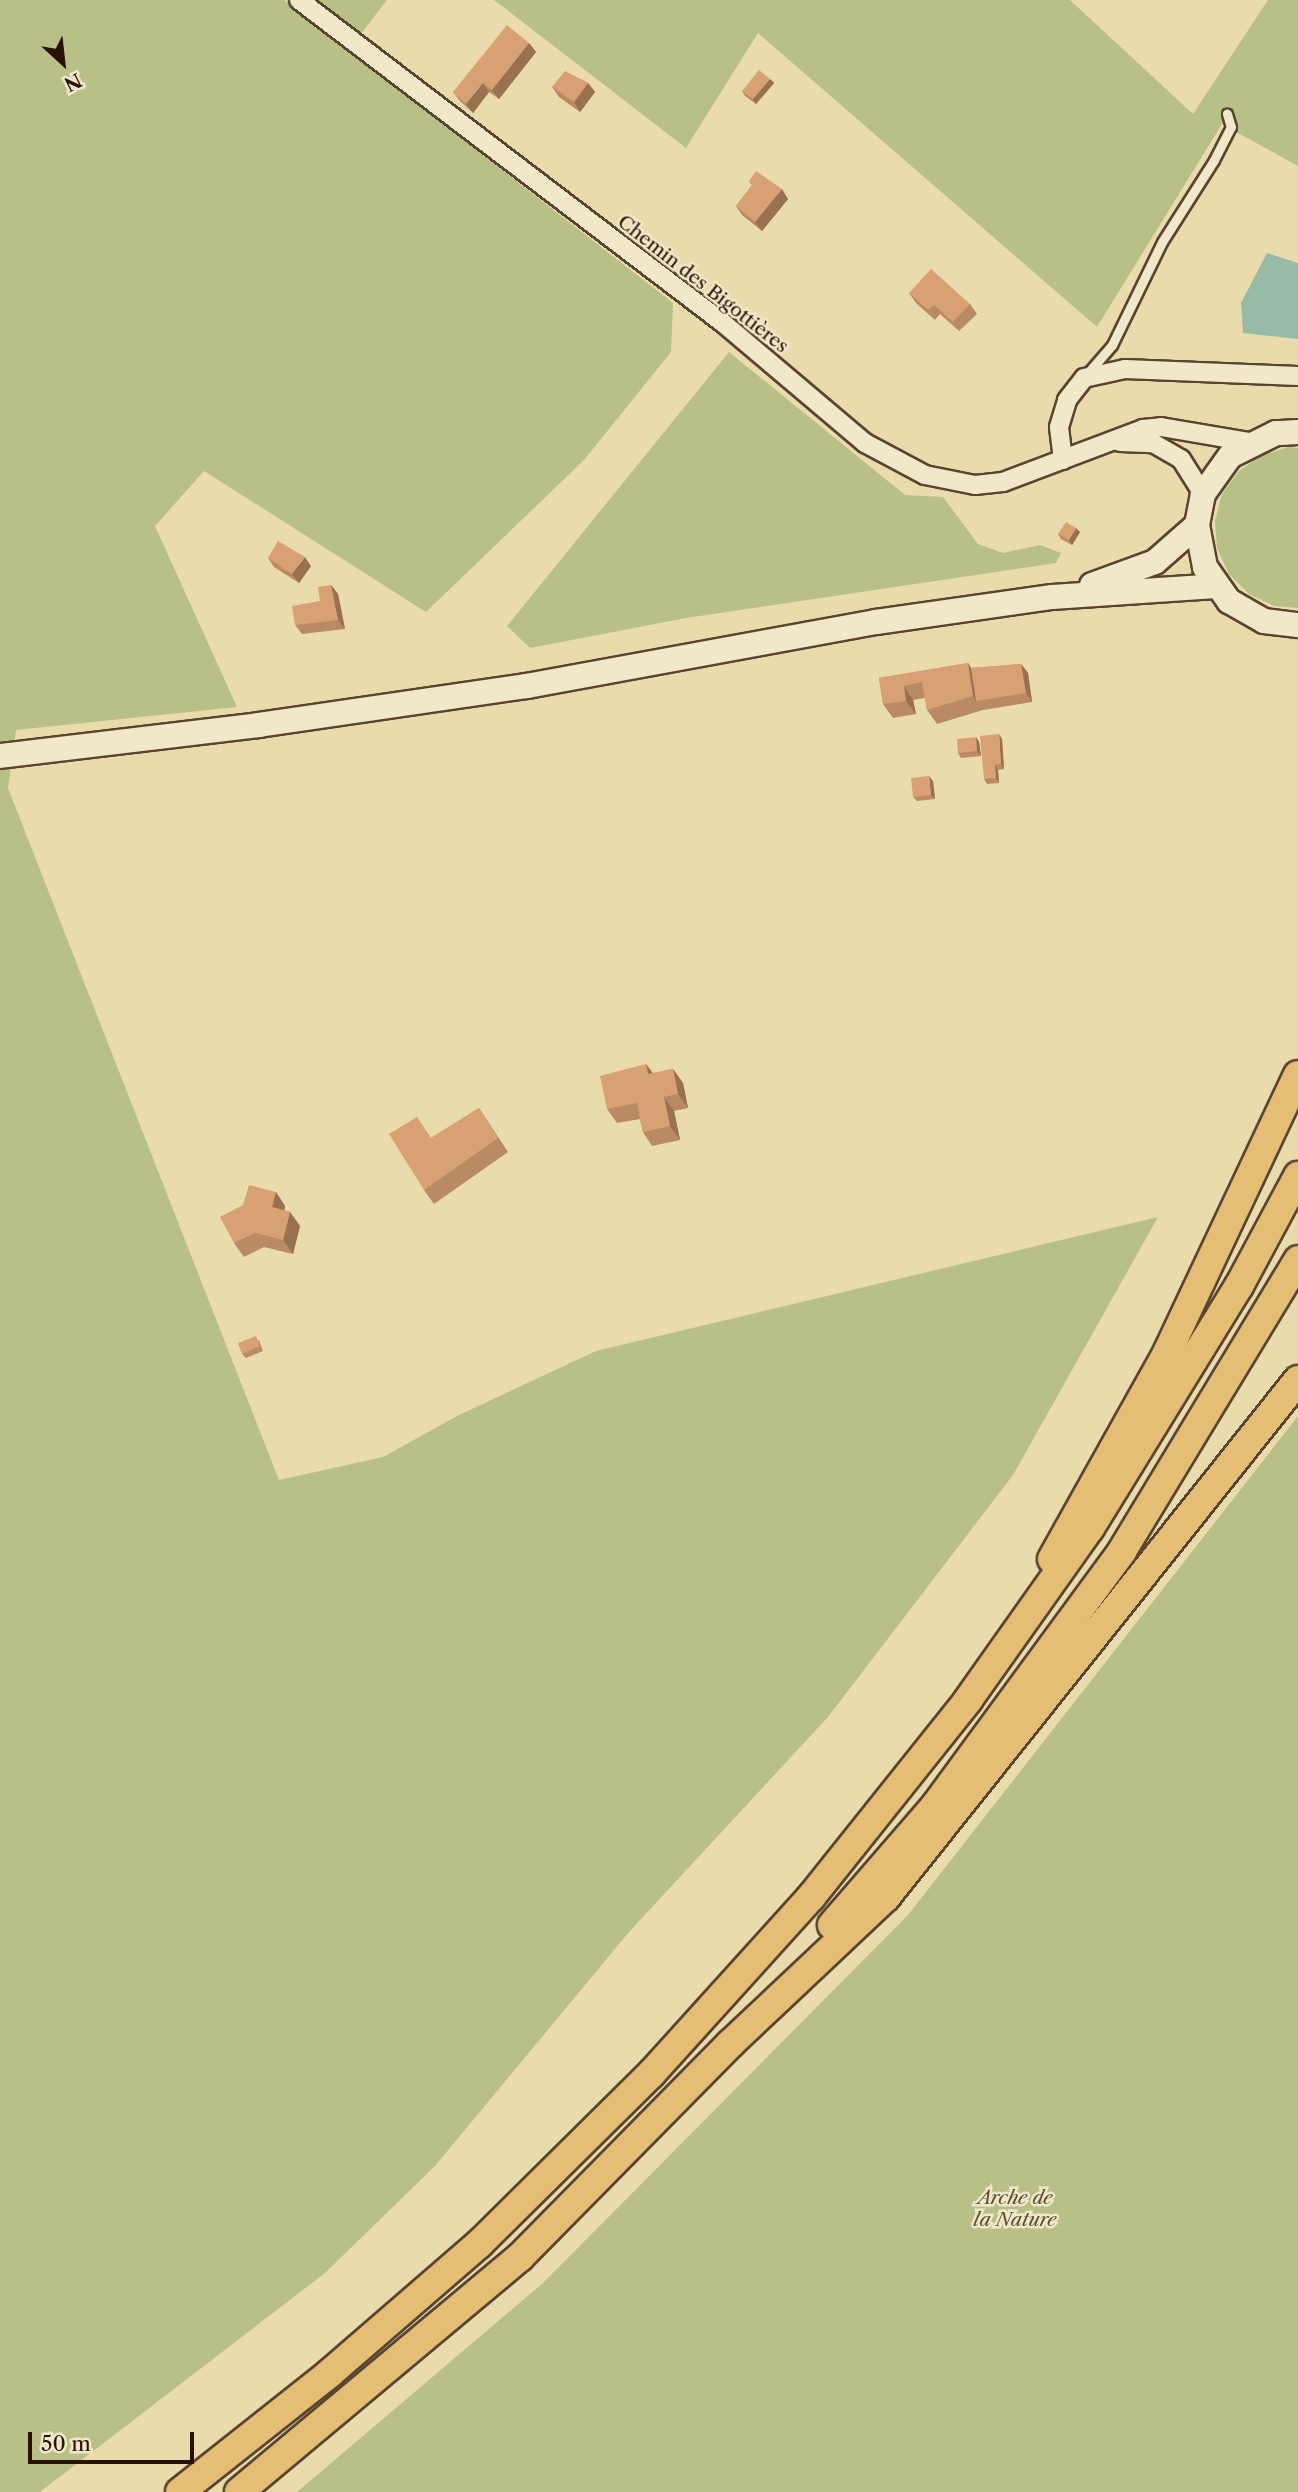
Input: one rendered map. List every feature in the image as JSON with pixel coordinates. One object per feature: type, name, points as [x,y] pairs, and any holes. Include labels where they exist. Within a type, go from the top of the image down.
[{"type":"highway","points":[[1038,1605],[1061,1539],[1167,1353],[1298,1075]]},
{"type":"highway","points":[[180,2492],[424,2293],[549,2177],[651,2074],[871,1825],[1038,1605],[1239,1286],[1298,1176]]},
{"type":"highway","points":[[730,2044],[935,1806],[1122,1551],[1298,1259]]},
{"type":"highway","points":[[239,2492],[520,2257],[730,2044],[886,1897],[1298,1380]]},
{"type":"main road","points":[[1298,432],[1276,433],[1250,442],[1214,473],[1203,494],[1197,525],[1202,557],[1216,586],[1246,613],[1264,621],[1298,625]]},
{"type":"main road","points":[[1052,597],[1155,562],[1197,525]]},
{"type":"main road","points":[[0,756],[259,725],[488,692],[876,622],[1052,597],[1216,586]]},
{"type":"street","name":"Chemin des Bigottières","points":[[299,0],[723,323],[865,443],[925,475],[975,485],[1003,482],[1116,442],[1143,429],[1161,427],[1250,442]]},
{"type":"street","points":[[1063,460],[1059,427],[1067,400],[1084,378],[1125,369],[1298,376]]},
{"type":"street","points":[[1116,442],[1153,443],[1181,459],[1203,494]]},
{"type":"lane","points":[[1084,378],[1112,345],[1162,242],[1214,160],[1231,127],[1227,114]]},
{"type":"green space","points":[[0,0],[284,0],[673,303],[671,352],[584,460],[426,612],[204,471],[155,526],[237,707],[16,730],[8,788],[279,1480],[383,1457],[459,1415],[596,1351],[1158,1217],[1013,1475],[828,1717],[629,1932],[435,2166],[325,2273],[40,2492],[0,2492]]},
{"type":"green space","points":[[316,0],[387,0],[360,35]]},
{"type":"green space","points":[[494,0],[1070,0],[1193,114],[1268,0],[1298,0],[1298,166],[1222,124],[1097,327],[758,33],[686,148]]},
{"type":"green space","points":[[729,352],[905,495],[943,497],[978,544],[1003,553],[1040,545],[1061,553],[1056,563],[686,618],[530,648],[507,626]]},
{"type":"green space","points":[[1289,447],[1298,448],[1298,608],[1274,606],[1249,594],[1229,574],[1217,548],[1215,521],[1222,494],[1239,471],[1262,455]]},
{"type":"green space","name":"Arche de la Nature","points":[[1298,1416],[1298,2492],[297,2492],[543,2283],[908,1915]]},
{"type":"shaded area","points":[[1267,253],[1298,263],[1298,339],[1243,333],[1241,303]]},
{"type":"building","points":[[507,25],[529,43],[492,90],[483,83],[466,104],[453,92]]},
{"type":"building","points":[[759,70],[770,79],[753,99],[742,91]]},
{"type":"building","points":[[565,71],[588,83],[574,102],[552,87]]},
{"type":"building","points":[[756,171],[782,189],[755,222],[736,206],[753,184],[749,181]]},
{"type":"building","points":[[931,269],[970,304],[953,322],[934,305],[928,310],[909,293]]},
{"type":"building","points":[[1066,522],[1076,528],[1069,540],[1058,534]]},
{"type":"building","points":[[278,541],[305,557],[292,574],[268,558]]},
{"type":"building","points":[[331,585],[338,620],[295,625],[292,606],[320,601],[318,587]]},
{"type":"building","points":[[968,663],[973,696],[927,710],[922,682],[904,686],[906,701],[883,704],[879,678]]},
{"type":"building","points":[[1021,664],[1026,693],[976,701],[971,668]]},
{"type":"building","points":[[999,734],[1001,764],[995,765],[996,778],[984,779],[980,736]]},
{"type":"building","points":[[976,737],[977,751],[958,753],[957,739]]},
{"type":"building","points":[[929,776],[931,795],[913,797],[911,778]]},
{"type":"building","points":[[646,1064],[648,1074],[673,1069],[678,1094],[664,1097],[670,1126],[643,1132],[637,1103],[607,1109],[600,1076]]},
{"type":"building","points":[[479,1108],[498,1138],[424,1190],[389,1134],[417,1117],[431,1138]]},
{"type":"building","points":[[249,1185],[276,1192],[272,1207],[290,1212],[283,1240],[255,1233],[234,1243],[220,1217],[243,1205]]},
{"type":"building","points":[[256,1336],[260,1346],[242,1354],[238,1343]]}]
